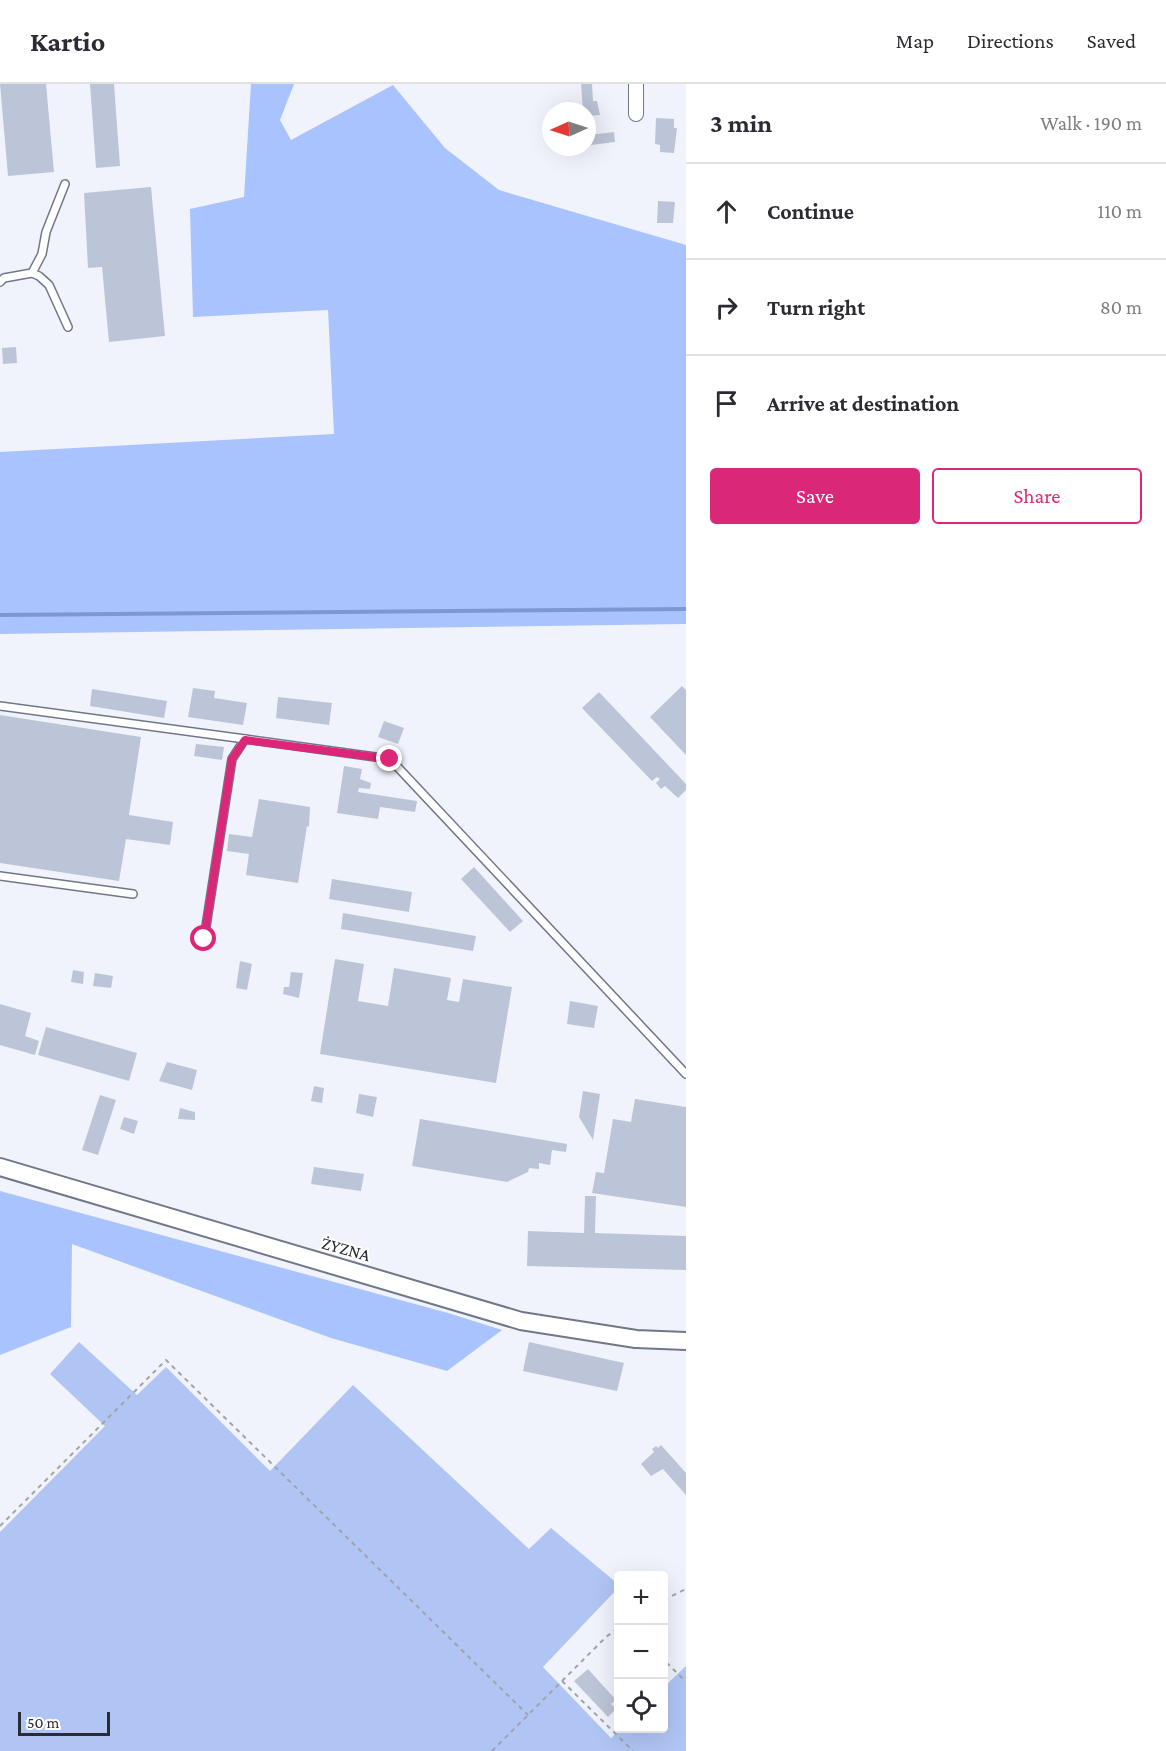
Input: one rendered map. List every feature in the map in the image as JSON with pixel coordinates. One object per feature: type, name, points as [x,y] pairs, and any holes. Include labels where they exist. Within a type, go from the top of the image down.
[{"type":"street","points":[[636,84],[636,114]]},
{"type":"street","name":"ŻYZNA","points":[[0,1167],[521,1321],[636,1339],[686,1341]]},
{"type":"lane","points":[[32,273],[42,254],[46,232],[65,184]]},
{"type":"lane","points":[[0,282],[4,278],[32,273],[49,285],[68,327]]},
{"type":"lane","points":[[0,706],[390,759],[686,1074]]},
{"type":"lane","points":[[204,939],[232,759],[245,740]]},
{"type":"lane","points":[[0,876],[133,894]]},
{"type":"path","points":[[0,1526],[166,1360],[528,1715]]},
{"type":"path","points":[[668,1597],[686,1588]]},
{"type":"path","points":[[492,1751],[614,1631]]},
{"type":"path","points":[[668,1664],[686,1682]]},
{"type":"path","points":[[562,1681],[633,1751]]},
{"type":"shaded area","points":[[251,84],[294,84],[280,120],[291,140],[393,85],[445,148],[499,190],[686,245],[686,624],[0,634],[0,452],[334,434],[328,310],[193,317],[190,209],[244,197]]},
{"type":"shaded area","points":[[0,1191],[448,1313],[502,1330],[447,1371],[331,1338],[72,1244],[71,1327],[0,1355]]},
{"type":"shaded area","points":[[79,1342],[137,1395],[166,1367],[270,1471],[353,1385],[529,1549],[551,1528],[614,1581],[614,1592],[543,1667],[611,1738],[617,1733],[668,1733],[668,1683],[686,1666],[686,1751],[0,1751],[0,1532],[105,1426],[50,1374]]},
{"type":"building","points":[[0,84],[46,84],[54,172],[8,176]]},
{"type":"building","points":[[90,84],[114,84],[120,166],[96,168]]},
{"type":"building","points":[[581,84],[592,84],[593,101],[597,101],[600,115],[596,115],[596,102],[582,102]]},
{"type":"building","points":[[656,118],[674,119],[674,128],[677,128],[674,153],[660,152],[660,145],[655,144]]},
{"type":"building","points":[[614,132],[615,142],[596,144],[596,134]]},
{"type":"building","points":[[151,187],[165,336],[109,342],[102,267],[88,268],[84,193]]},
{"type":"building","points":[[658,201],[675,202],[673,223],[657,223]]},
{"type":"building","points":[[16,347],[17,363],[3,364],[2,348]]},
{"type":"building","points":[[682,686],[686,690],[686,755],[650,717]]},
{"type":"building","points":[[193,688],[215,691],[214,698],[247,703],[243,725],[188,717]]},
{"type":"building","points":[[92,689],[167,701],[164,718],[90,706]]},
{"type":"building","points":[[599,692],[686,784],[686,790],[678,798],[665,786],[661,789],[656,783],[660,779],[657,777],[652,781],[582,708]]},
{"type":"building","points":[[278,697],[332,703],[329,725],[276,718]]},
{"type":"building","points":[[0,715],[141,737],[129,815],[173,822],[170,845],[126,839],[119,881],[0,863]]},
{"type":"building","points":[[384,721],[404,728],[398,744],[378,737]]},
{"type":"building","points":[[196,744],[224,747],[222,760],[194,756]]},
{"type":"building","points":[[344,766],[362,769],[360,779],[371,783],[370,789],[359,788],[358,792],[417,801],[415,812],[380,807],[378,819],[337,813]]},
{"type":"building","points":[[259,799],[310,807],[309,827],[307,826],[298,883],[246,875],[249,854],[227,851],[229,834],[252,837]]},
{"type":"building","points":[[474,867],[523,921],[510,932],[461,879]]},
{"type":"building","points":[[332,879],[412,892],[409,912],[329,899]]},
{"type":"building","points":[[343,913],[476,936],[473,951],[341,929]]},
{"type":"building","points":[[335,959],[364,964],[358,1001],[388,1006],[394,968],[451,978],[447,1000],[459,1002],[463,979],[512,987],[496,1083],[320,1054]]},
{"type":"building","points":[[240,961],[252,964],[247,990],[236,988]]},
{"type":"building","points":[[73,970],[84,972],[83,984],[71,982]]},
{"type":"building","points":[[291,972],[303,973],[299,998],[283,994],[284,987],[289,987]]},
{"type":"building","points":[[95,973],[113,976],[111,988],[93,986]]},
{"type":"building","points":[[570,1001],[598,1006],[594,1028],[567,1024]]},
{"type":"building","points":[[0,1004],[31,1013],[25,1036],[39,1041],[35,1055],[0,1045]]},
{"type":"building","points":[[46,1027],[137,1053],[129,1081],[38,1055]]},
{"type":"building","points":[[167,1062],[197,1070],[192,1090],[159,1081]]},
{"type":"building","points":[[314,1086],[324,1088],[322,1103],[311,1101]]},
{"type":"building","points":[[583,1091],[600,1094],[593,1140],[579,1117]]},
{"type":"building","points":[[359,1094],[377,1097],[373,1117],[356,1113]]},
{"type":"building","points":[[100,1095],[116,1100],[98,1155],[82,1150]]},
{"type":"building","points":[[635,1099],[686,1107],[686,1207],[592,1193],[596,1172],[604,1173],[613,1119],[631,1122]]},
{"type":"building","points":[[180,1108],[195,1112],[195,1120],[178,1119]]},
{"type":"building","points":[[124,1117],[138,1121],[134,1134],[120,1129]]},
{"type":"building","points":[[420,1119],[567,1144],[566,1152],[552,1150],[550,1165],[539,1163],[539,1169],[529,1168],[528,1172],[507,1182],[412,1166]]},
{"type":"building","points":[[314,1167],[364,1174],[361,1191],[311,1184]]},
{"type":"building","points":[[585,1196],[596,1196],[595,1233],[686,1236],[686,1270],[527,1266],[528,1231],[584,1233]]},
{"type":"building","points":[[529,1342],[624,1363],[617,1391],[523,1371]]},
{"type":"building","points":[[661,1445],[686,1473],[686,1495],[663,1469],[651,1476],[641,1464],[654,1452],[652,1449]]},
{"type":"building","points":[[588,1669],[614,1698],[611,1704],[614,1711],[608,1717],[574,1681]]},
{"type":"waterway","points":[[0,615],[686,609]]},
{"type":"route","points":[[204,939],[232,759],[245,740],[390,759]]}]
